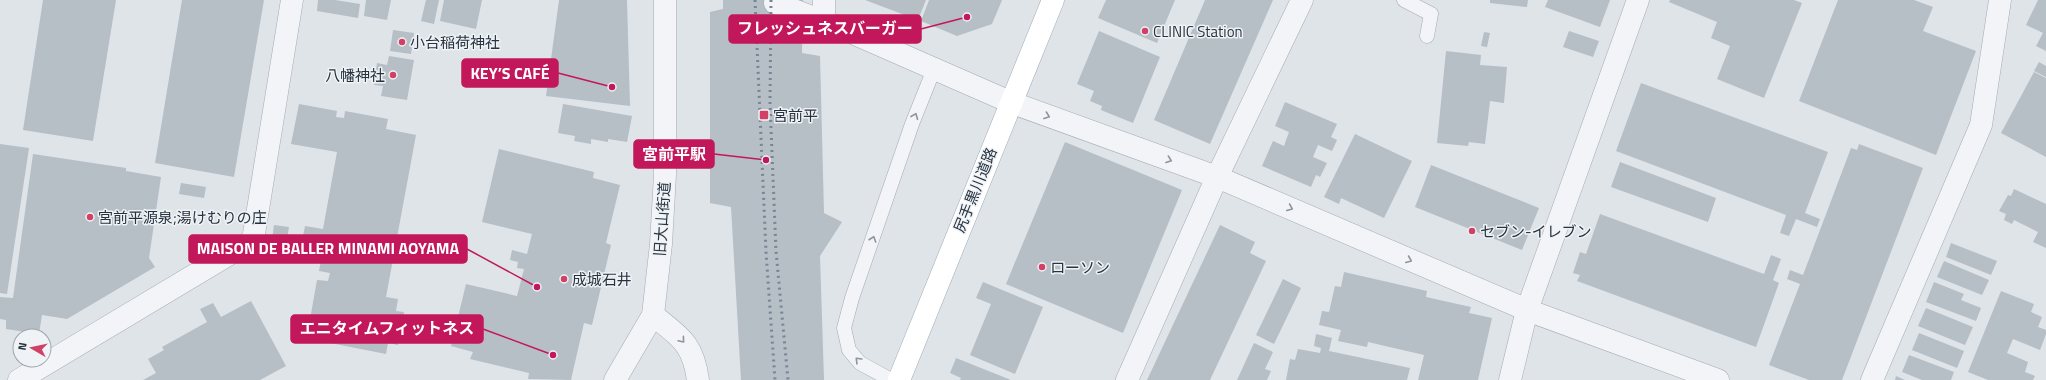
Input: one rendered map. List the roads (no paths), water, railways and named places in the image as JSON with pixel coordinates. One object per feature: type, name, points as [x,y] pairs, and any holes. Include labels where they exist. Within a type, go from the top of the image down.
[{"type":"main road","name":"尻手黒川道路","points":[[899,380],[1010,102],[1053,0]]},
{"type":"street","points":[[19,380],[253,240],[292,0]]},
{"type":"street","name":"旧大山街道","points":[[615,380],[653,315],[661,244],[665,175],[665,0]]},
{"type":"street","points":[[1127,380],[1217,177],[1302,0]]},
{"type":"street","points":[[1510,380],[1527,310],[1638,0]]},
{"type":"street","points":[[1872,380],[1981,125],[2000,0]]},
{"type":"street","points":[[775,3],[824,11],[934,69],[1010,102],[1217,177],[1527,310],[1718,380]]},
{"type":"street","points":[[653,315],[682,338],[695,359],[698,380]]},
{"type":"lane","points":[[1404,0],[1431,14],[1427,36]]},
{"type":"lane","points":[[891,380],[860,363],[849,350],[844,328],[852,298],[912,124],[934,69]]},
{"type":"railway","points":[[755,0],[766,252],[775,380]]},
{"type":"railway","points":[[771,0],[770,104],[776,251],[788,380]]},
{"type":"place","name":"フレッシュネスバーガー","points":[[967,17]]},
{"type":"place","name":"CLINIC Station","points":[[1145,31]]},
{"type":"place","name":"小台稲荷神社","points":[[402,42]]},
{"type":"place","name":"八幡神社","points":[[393,75]]},
{"type":"place","name":"KEY’S CAFÉ","points":[[612,87]]},
{"type":"place","name":"宮前平","points":[[764,115]]},
{"type":"place","name":"宮前平駅","points":[[766,160]]},
{"type":"place","name":"宮前平源泉;湯けむりの庄","points":[[90,217]]},
{"type":"place","name":"セブン-イレブン","points":[[1472,231]]},
{"type":"place","name":"ローソン","points":[[1042,267]]},
{"type":"place","name":"成城石井","points":[[564,279]]},
{"type":"place","name":"MAISON DE BALLER MINAMI AOYAMA","points":[[537,287]]},
{"type":"place","name":"エニタイムフィットネス","points":[[553,355]]}]
